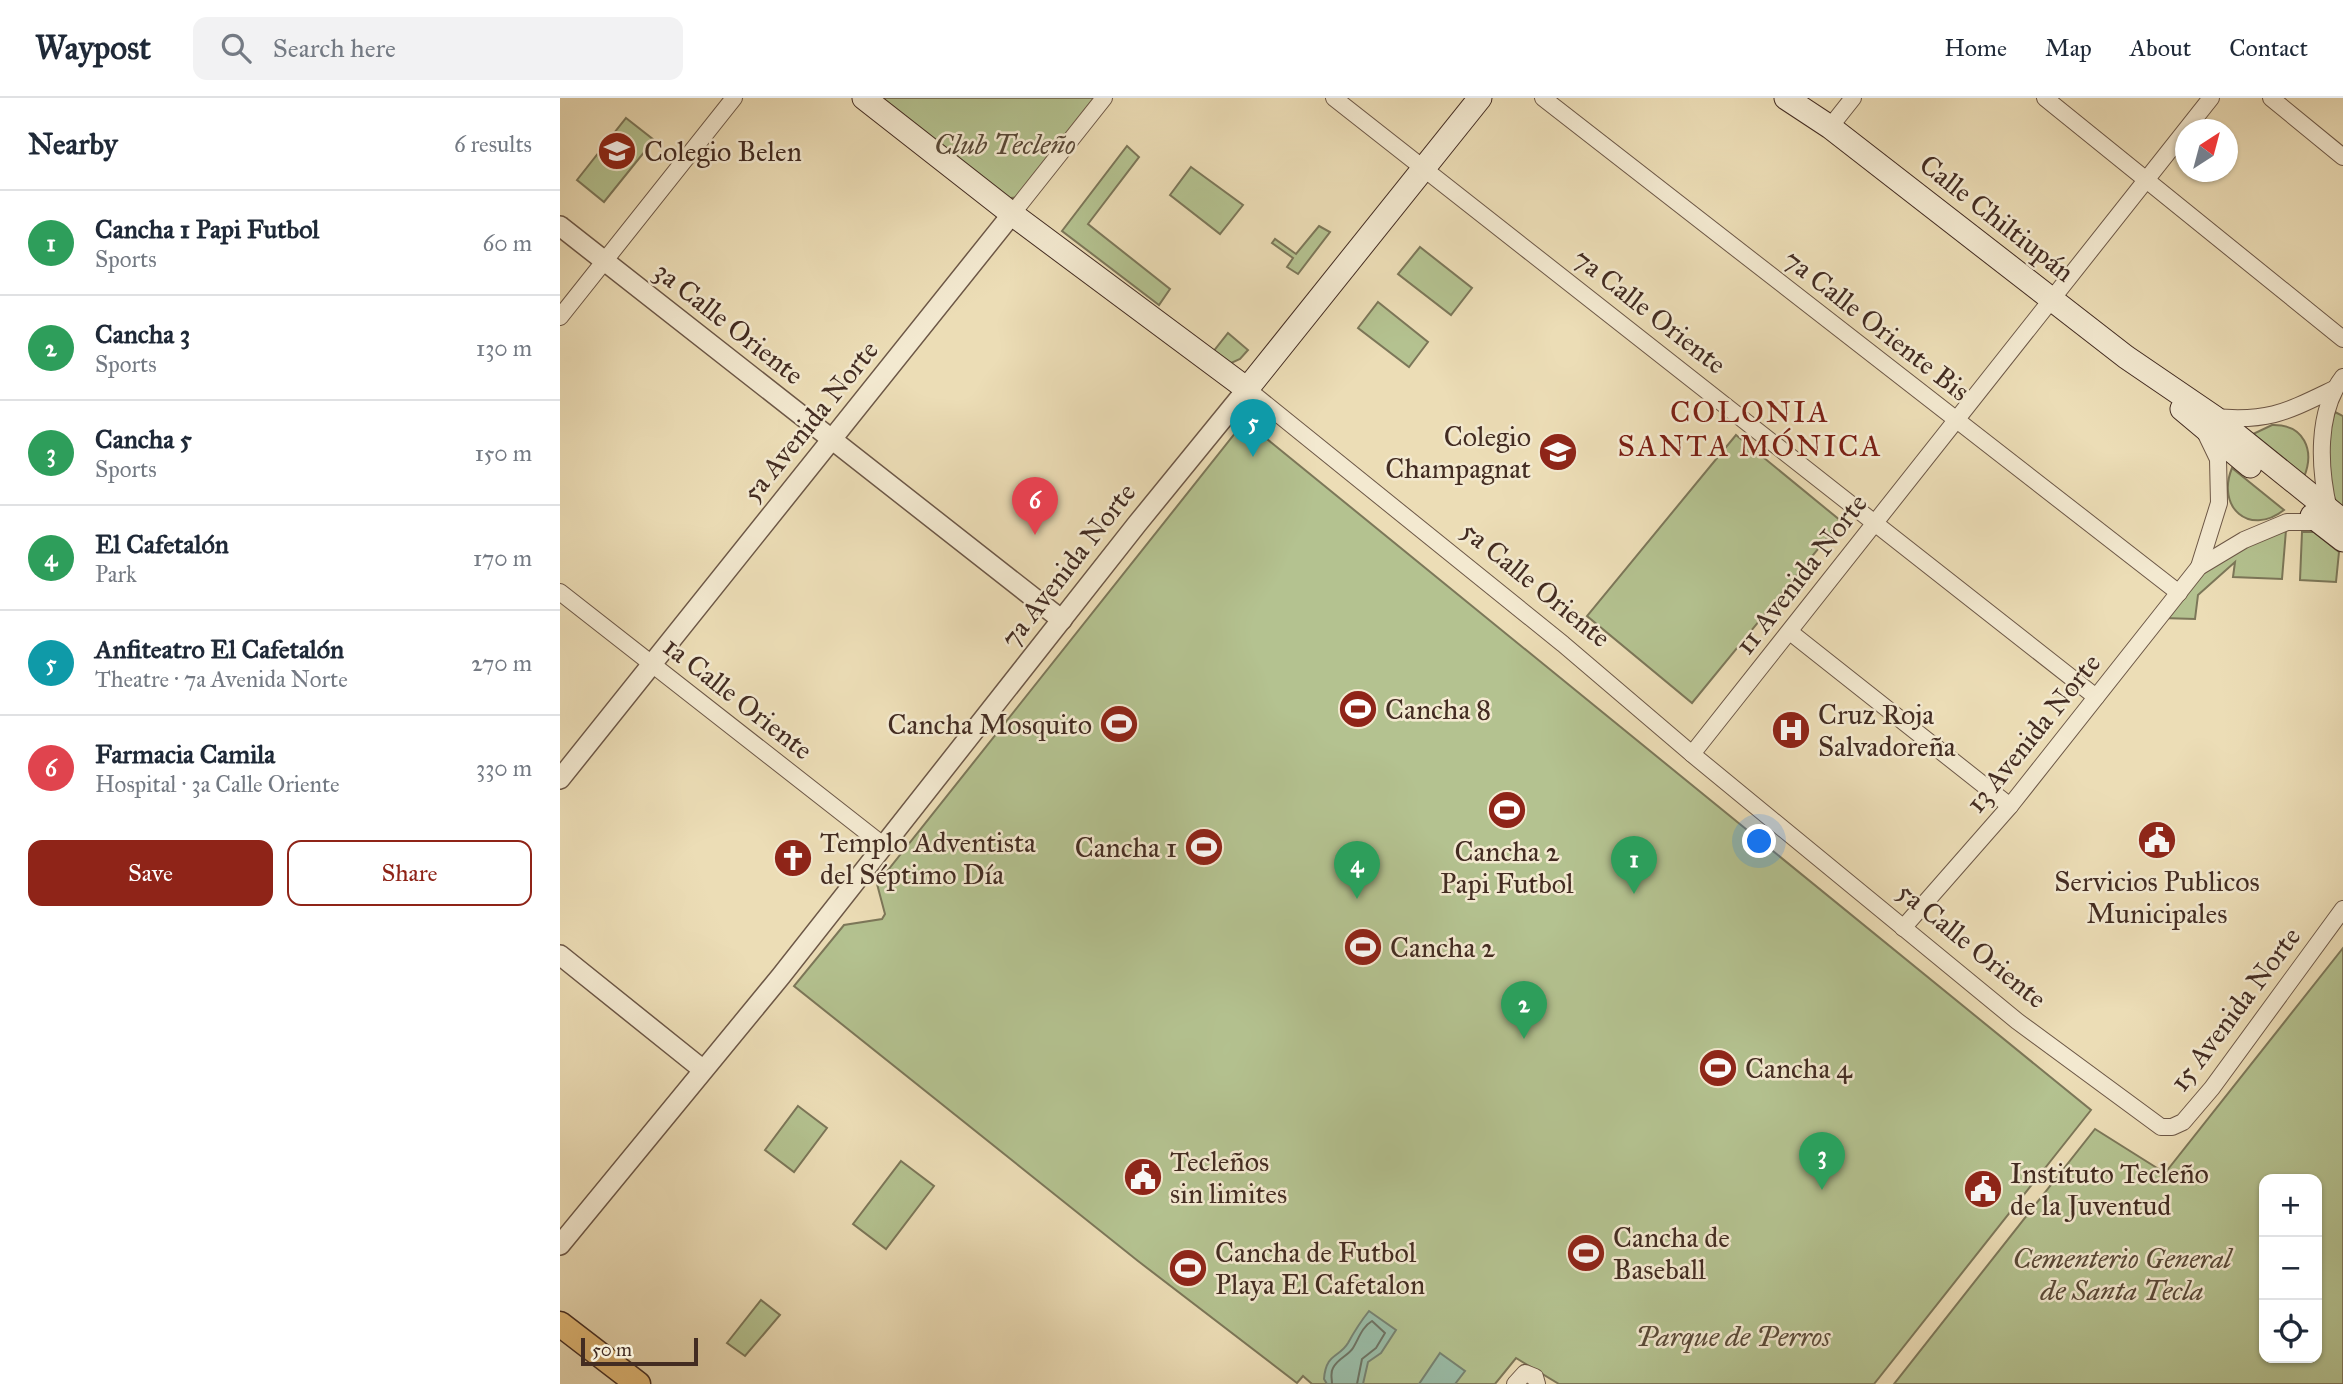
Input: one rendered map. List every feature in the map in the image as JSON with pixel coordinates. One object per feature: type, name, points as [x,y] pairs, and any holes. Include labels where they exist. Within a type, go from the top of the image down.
[{"type":"main road","name":"5a Calle Oriente","points":[[864,98],[1012,214],[1247,389]]},
{"type":"main road","name":"7a Avenida Norte","points":[[1247,389],[1480,98]]},
{"type":"main road","name":"Calle Chiltiupán","points":[[1786,98],[1830,127],[2330,518],[2343,540]]},
{"type":"main road","name":"Calle Chiltiupán","points":[[1801,98],[1830,127]]},
{"type":"main road","points":[[560,1324],[638,1384]]},
{"type":"street","points":[[560,317],[734,98]]},
{"type":"street","name":"5a Avenida Norte","points":[[560,779],[1104,98]]},
{"type":"street","name":"7a Calle Oriente","points":[[1334,98],[1424,166],[2096,697]]},
{"type":"street","name":"7a Calle Oriente Bis","points":[[1543,98],[2179,593]]},
{"type":"street","points":[[1830,127],[1853,98]]},
{"type":"street","points":[[2045,98],[2343,339]]},
{"type":"street","name":"11 Avenida Norte","points":[[1692,754],[2211,98]]},
{"type":"street","points":[[2270,98],[2343,157]]},
{"type":"street","name":"3a Calle Oriente","points":[[560,226],[1062,620]]},
{"type":"street","points":[[2209,424],[2290,411],[2339,383]]},
{"type":"street","points":[[2330,518],[2321,472],[2321,442],[2339,383]]},
{"type":"street","name":"7a Avenida Norte","points":[[560,1245],[781,976],[1247,389]]},
{"type":"street","name":"5a Calle Oriente","points":[[1247,389],[1553,635],[1692,754],[2017,1021],[2161,1127]]},
{"type":"street","name":"13 Avenida Norte","points":[[2199,568],[2219,503],[2218,459],[2209,424]]},
{"type":"street","name":"13 Avenida Norte","points":[[1903,928],[2010,806],[2199,568],[2244,540],[2287,522],[2330,518]]},
{"type":"street","name":"1a Calle Oriente","points":[[560,592],[883,845]]},
{"type":"street","points":[[1790,632],[2010,806]]},
{"type":"street","name":"15 Avenida Norte","points":[[2161,1127],[2172,1127],[2183,1122],[2212,1087],[2343,909]]},
{"type":"street","points":[[560,955],[702,1069]]},
{"type":"street","points":[[1515,1384],[1525,1373],[1535,1377],[1537,1384]]},
{"type":"green space","name":"Club Tecleño","points":[[870,98],[1098,98],[1020,197],[1001,199]]},
{"type":"green space","points":[[626,118],[654,140],[604,202],[577,180]]},
{"type":"green space","points":[[1127,146],[1139,157],[1088,224],[1170,289],[1159,305],[1062,231]]},
{"type":"green space","points":[[1191,167],[1243,205],[1220,234],[1170,195]]},
{"type":"green space","points":[[1319,226],[1330,232],[1298,274],[1287,267],[1293,258],[1272,243],[1275,239],[1296,254]]},
{"type":"green space","points":[[1420,247],[1472,288],[1451,315],[1398,274]]},
{"type":"green space","points":[[1378,302],[1428,342],[1409,367],[1358,328]]},
{"type":"green space","points":[[1228,333],[1248,350],[1240,359],[1229,364],[1209,357]]},
{"type":"green space","points":[[2335,412],[2343,416],[2343,511],[2334,497],[2327,467],[2327,440]]},
{"type":"green space","points":[[2272,425],[2292,429],[2304,441],[2308,457],[2304,477],[2251,435]]},
{"type":"green space","name":"Parque de Perros","points":[[1251,426],[2091,1110],[1874,1384],[1559,1384],[1516,1358],[1495,1384],[1312,1384],[1303,1376],[1297,1383],[1138,1261],[794,986],[844,925],[882,919],[885,914],[877,884],[1240,427]]},
{"type":"green space","points":[[1736,435],[1841,521],[1692,703],[1587,616]]},
{"type":"green space","points":[[2232,468],[2284,510],[2271,518],[2259,520],[2248,519],[2239,514],[2228,495]]},
{"type":"green space","points":[[2286,530],[2282,579],[2233,577],[2235,562],[2198,595],[2195,619],[2163,618],[2202,570],[2246,544]]},
{"type":"green space","points":[[2302,532],[2314,532],[2339,552],[2336,582],[2300,580]]},
{"type":"green space","name":"Cementerio General de Santa Tecla","points":[[2343,948],[2343,1384],[1894,1384],[2095,1129],[2165,1173]]},
{"type":"green space","points":[[798,1106],[827,1128],[794,1172],[765,1150]]},
{"type":"green space","points":[[901,1161],[934,1186],[886,1249],[853,1224]]},
{"type":"green space","points":[[761,1300],[780,1315],[745,1356],[727,1343]]},
{"type":"water","points":[[1369,1311],[1396,1330],[1381,1353],[1368,1362],[1363,1384],[1327,1384],[1324,1379],[1327,1365],[1344,1348]]},
{"type":"water","points":[[1440,1353],[1465,1371],[1455,1384],[1419,1384]]},
{"type":"place","name":"Colegio Belen","points":[[617,151]]},
{"type":"place","name":"Colegio Champagnat","points":[[1558,452]]},
{"type":"place","name":"Anfiteatro El Cafetalón","points":[[1253,457]]},
{"type":"place","name":"Farmacia Camila","points":[[1035,535]]},
{"type":"place","name":"Cancha 8","points":[[1358,709]]},
{"type":"place","name":"Cancha Mosquito","points":[[1119,724]]},
{"type":"place","name":"Cruz Roja Salvadoreña","points":[[1791,730]]},
{"type":"place","name":"Cancha 2 Papi Futbol","points":[[1507,810]]},
{"type":"place","name":"Servicios Publicos Municipales","points":[[2157,840]]},
{"type":"place","name":"Cancha 1","points":[[1204,847]]},
{"type":"place","name":"Templo Adventista del Séptimo Día","points":[[793,858]]},
{"type":"place","name":"Cancha 1 Papi Futbol","points":[[1634,894]]},
{"type":"place","name":"El Cafetalón","points":[[1357,899]]},
{"type":"place","name":"Cancha 2","points":[[1363,947]]},
{"type":"place","name":"Cancha 3","points":[[1524,1039]]},
{"type":"place","name":"Cancha 4","points":[[1718,1068]]},
{"type":"place","name":"Tecleños sin limites","points":[[1143,1177]]},
{"type":"place","name":"Instituto Tecleño de la Juventud","points":[[1983,1189]]},
{"type":"place","name":"Cancha 5","points":[[1822,1190]]},
{"type":"place","name":"Cancha de Baseball","points":[[1586,1253]]},
{"type":"place","name":"Cancha de Futbol Playa El Cafetalon","points":[[1188,1268]]},
{"type":"district","name":"COLONIA SANTA MÓNICA","points":[[1750,429]]}]
